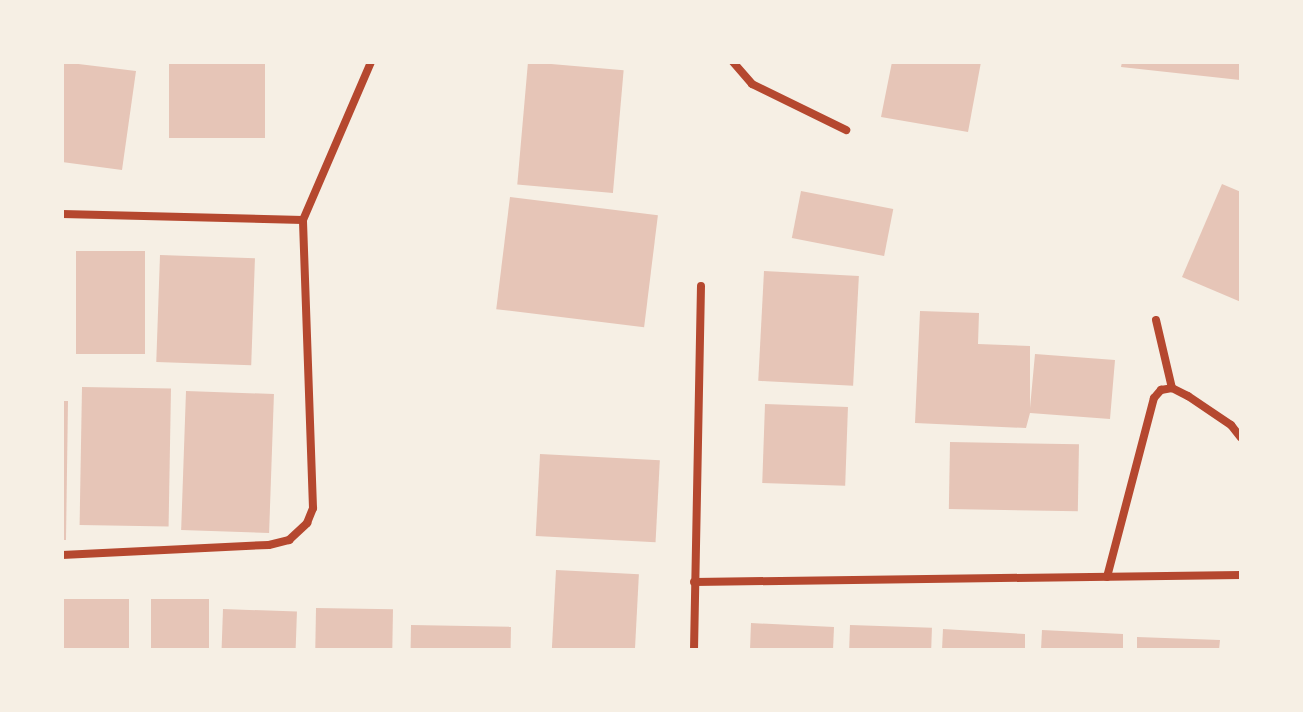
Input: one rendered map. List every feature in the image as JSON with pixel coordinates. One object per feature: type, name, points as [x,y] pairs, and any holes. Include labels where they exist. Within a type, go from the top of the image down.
[{"type":"street","points":[[62,555],[269,545],[301,533],[313,508],[303,220],[371,62]]},
{"type":"street","points":[[733,62],[752,84],[846,130]]},
{"type":"street","points":[[62,214],[303,220]]},
{"type":"street","points":[[694,650],[701,286]]},
{"type":"street","points":[[1156,320],[1172,388]]},
{"type":"street","points":[[1107,577],[1154,398],[1161,390],[1172,388],[1231,425],[1241,438]]},
{"type":"street","points":[[694,582],[1241,575]]},
{"type":"building","points":[[62,62],[136,71],[122,170],[62,162]]},
{"type":"building","points":[[169,62],[265,62],[265,138],[169,138]]},
{"type":"building","points":[[528,62],[624,70],[613,193],[517,185]]},
{"type":"building","points":[[892,62],[981,62],[968,132],[881,117]]},
{"type":"building","points":[[1122,62],[1241,62],[1240,80],[1121,67]]},
{"type":"building","points":[[1222,184],[1241,192],[1241,302],[1182,277]]},
{"type":"building","points":[[801,191],[893,209],[884,256],[792,238]]},
{"type":"building","points":[[510,197],[658,215],[644,327],[496,309]]},
{"type":"building","points":[[76,251],[145,251],[145,354],[76,354]]},
{"type":"building","points":[[160,255],[255,258],[251,365],[156,362]]},
{"type":"building","points":[[764,271],[859,276],[853,386],[758,381]]},
{"type":"building","points":[[920,311],[979,313],[978,344],[1030,346],[1030,408],[1035,354],[1115,360],[1110,419],[1030,413],[1026,428],[915,423]]},
{"type":"building","points":[[82,387],[171,389],[169,527],[80,525]]},
{"type":"building","points":[[186,391],[274,394],[269,533],[181,530]]},
{"type":"building","points":[[62,401],[68,401],[66,540],[62,540]]},
{"type":"building","points":[[765,404],[848,407],[845,486],[762,483]]},
{"type":"building","points":[[950,442],[1079,444],[1078,511],[949,509]]},
{"type":"building","points":[[540,454],[660,460],[656,542],[536,536]]},
{"type":"building","points":[[556,570],[639,574],[635,650],[552,650]]},
{"type":"building","points":[[62,599],[129,599],[129,650],[62,650]]},
{"type":"building","points":[[151,599],[209,599],[209,650],[151,650]]},
{"type":"building","points":[[316,608],[393,609],[392,650],[315,650]]},
{"type":"building","points":[[223,609],[297,612],[296,650],[222,650]]},
{"type":"building","points":[[751,623],[834,627],[833,650],[750,650]]},
{"type":"building","points":[[411,625],[511,627],[511,650],[411,650]]},
{"type":"building","points":[[850,625],[932,628],[931,650],[849,650]]},
{"type":"building","points":[[943,629],[1025,634],[1025,650],[942,650]]},
{"type":"building","points":[[1042,630],[1123,634],[1123,650],[1041,650]]},
{"type":"building","points":[[1137,637],[1220,640],[1219,650],[1137,650]]}]
